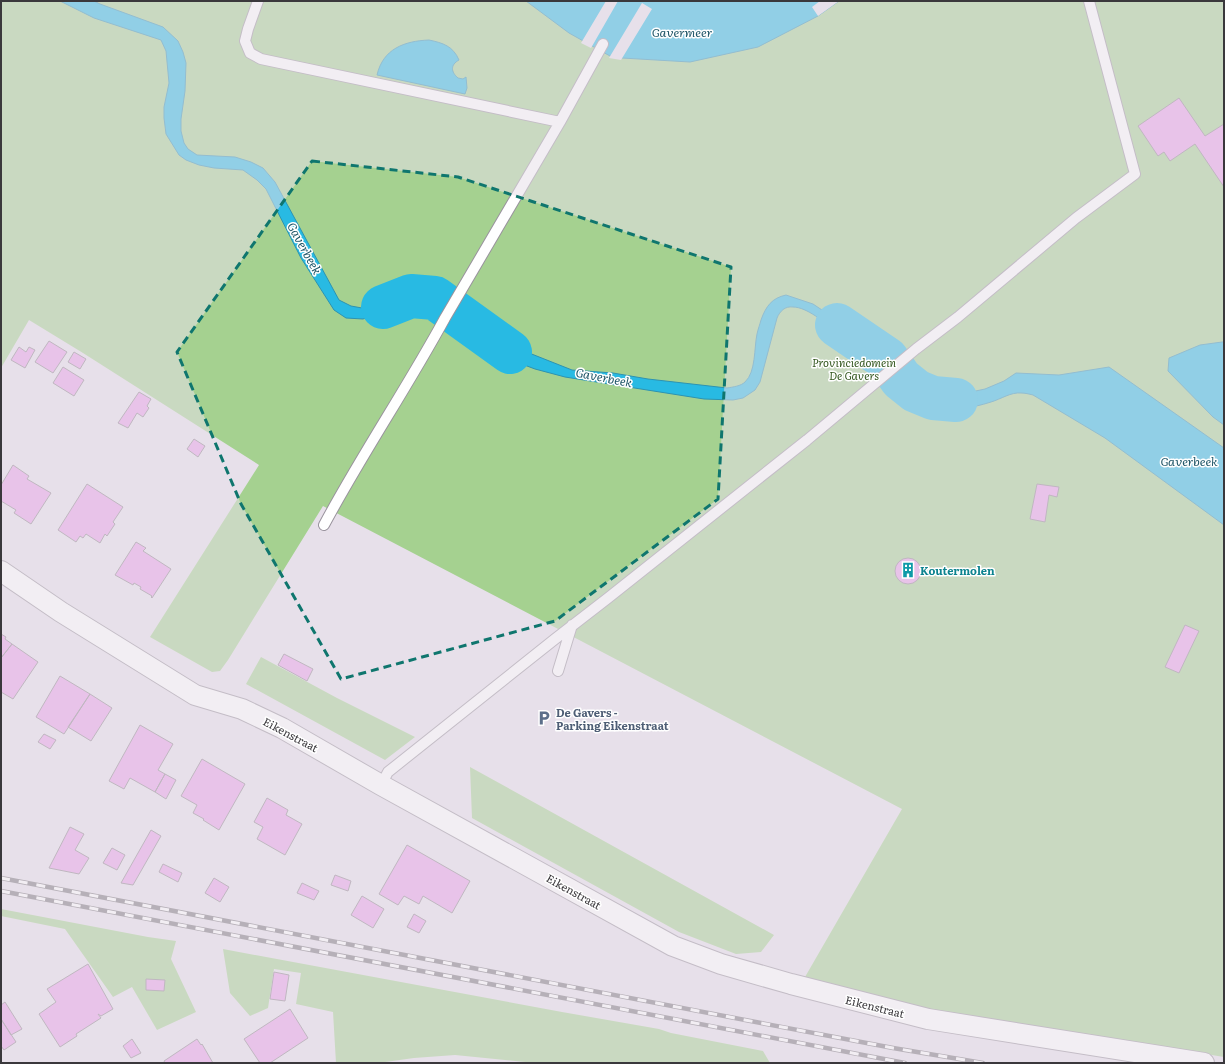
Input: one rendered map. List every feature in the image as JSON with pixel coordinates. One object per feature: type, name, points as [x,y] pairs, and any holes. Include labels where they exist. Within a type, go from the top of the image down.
[{"type":"street","name":"Eikenstraat","points":[[1,571],[61,612],[195,695],[242,709],[282,728],[380,785],[673,946],[721,964],[791,984],[928,1019],[1204,1063]]},
{"type":"lane","points":[[258,1],[245,42],[250,53],[261,59],[560,122]]},
{"type":"lane","points":[[380,785],[388,772],[801,444],[916,349],[958,317],[1076,218],[1135,174],[1089,1]]},
{"type":"lane","points":[[324,525],[429,348],[445,318],[560,122],[603,44]]},
{"type":"lane","points":[[558,671],[572,625]]},
{"type":"highlighted area","points":[[312,161],[458,177],[731,267],[718,499],[555,621],[341,679],[241,504],[177,352]]},
{"type":"green space","name":"Provinciedomein De Gavers","points":[[1,1],[1224,1],[1224,1057],[930,1009],[805,977],[902,809],[323,506],[220,671],[212,672],[150,637],[259,465],[29,320],[1,368]]},
{"type":"green space","points":[[261,657],[337,698],[415,737],[385,760],[246,684]]},
{"type":"green space","points":[[470,767],[774,935],[761,952],[736,954],[679,932],[472,818]]},
{"type":"green space","points":[[1,909],[176,941],[171,959],[196,1012],[157,1030],[132,987],[113,997],[65,929],[1,916]]},
{"type":"green space","points":[[223,949],[659,1029],[671,1033],[763,1051],[770,1063],[535,1063],[455,1055],[414,1058],[378,1063],[336,1063],[333,1012],[296,1004],[301,973],[274,969],[268,1008],[250,1016],[230,993]]},
{"type":"water","points":[[60,1],[94,1],[163,27],[178,41],[186,63],[185,91],[181,119],[181,131],[184,143],[188,149],[197,155],[235,157],[263,168],[275,182],[339,300],[351,306],[362,308],[375,304],[405,289],[421,288],[436,290],[446,294],[435,309],[424,305],[409,304],[363,319],[346,318],[334,310],[301,258],[266,189],[257,180],[243,170],[214,168],[199,165],[186,160],[179,155],[166,134],[164,107],[169,83],[166,51],[161,40],[94,18]]},
{"type":"water","name":"Gavermeer","points":[[526,1],[839,1],[818,16],[758,47],[690,62],[610,56],[569,33]]},
{"type":"water","points":[[429,40],[439,42],[451,48],[457,55],[459,60],[454,64],[452,69],[458,78],[463,79],[466,77],[467,88],[465,94],[377,75],[384,59],[396,48],[411,42]]},
{"type":"water","points":[[786,295],[813,304],[891,356],[882,363],[810,312],[798,308],[788,307],[781,311],[777,318],[760,382],[755,390],[743,398],[733,400],[704,399],[565,377],[535,369],[511,360],[457,323],[463,310],[497,337],[519,349],[572,370],[613,373],[648,379],[727,388],[737,386],[749,378],[753,366],[757,334],[763,315],[770,303],[781,296]]},
{"type":"water","name":"Gaverbeek","points":[[1224,342],[1224,425],[1213,417],[1168,371],[1169,358],[1200,345]]},
{"type":"water","name":"Gaverbeek","points":[[1109,367],[1224,448],[1224,525],[1105,438],[1033,395],[1017,393],[977,406],[951,409],[927,405],[890,388],[906,374],[928,379],[950,391],[971,392],[985,389],[1004,381],[1016,373],[1059,375]]},
{"type":"pier","points":[[606,1],[618,1],[591,48],[581,43]]},
{"type":"pier","points":[[820,1],[839,1],[818,16],[812,7]]},
{"type":"pier","points":[[642,3],[652,9],[621,60],[609,58]]},
{"type":"building","points":[[1179,98],[1205,136],[1224,124],[1224,187],[1195,144],[1170,161],[1164,152],[1158,156],[1138,126]]},
{"type":"building","points":[[49,341],[67,352],[53,373],[35,362]]},
{"type":"building","points":[[19,347],[26,352],[29,347],[35,350],[25,368],[11,360]]},
{"type":"building","points":[[74,352],[86,359],[80,369],[68,362]]},
{"type":"building","points":[[63,367],[84,380],[74,396],[53,383]]},
{"type":"building","points":[[139,392],[151,399],[147,406],[149,408],[143,417],[137,413],[128,428],[118,423]]},
{"type":"building","points":[[194,439],[205,446],[198,457],[187,449]]},
{"type":"building","points":[[13,465],[29,476],[27,479],[51,493],[31,524],[14,513],[16,510],[1,501],[1,485]]},
{"type":"building","points":[[87,484],[123,507],[113,522],[115,524],[107,536],[105,534],[100,543],[86,534],[83,538],[80,536],[76,542],[58,530]]},
{"type":"building","points":[[1037,484],[1059,487],[1057,497],[1049,495],[1045,522],[1030,519]]},
{"type":"building","points":[[136,542],[146,548],[143,551],[171,569],[152,598],[152,596],[140,589],[141,587],[134,583],[133,585],[115,575]]},
{"type":"building","name":"Koutermolen","points":[[908,558],[917,562],[921,571],[917,580],[908,584],[899,580],[895,571],[899,562]]},
{"type":"building","points":[[1185,625],[1199,631],[1179,673],[1165,667]]},
{"type":"building","points":[[1,634],[12,644],[1,658]]},
{"type":"building","points":[[12,644],[38,662],[13,699],[1,692],[1,658]]},
{"type":"building","points":[[284,654],[313,669],[307,681],[278,665]]},
{"type":"building","points":[[60,676],[90,694],[64,734],[36,717]]},
{"type":"building","points":[[90,694],[112,708],[91,741],[68,727]]},
{"type":"building","points":[[140,725],[173,744],[158,770],[165,774],[155,792],[130,778],[124,789],[109,781]]},
{"type":"building","points":[[44,734],[56,740],[50,749],[38,742]]},
{"type":"building","points":[[202,759],[245,784],[219,830],[193,813],[197,805],[181,796]]},
{"type":"building","points":[[165,774],[176,780],[166,799],[155,792]]},
{"type":"building","points":[[267,798],[288,810],[286,815],[302,824],[285,855],[257,839],[263,827],[254,822]]},
{"type":"building","points":[[70,827],[84,834],[75,850],[89,858],[79,874],[49,868]]},
{"type":"building","points":[[151,830],[161,836],[133,885],[121,883]]},
{"type":"building","points":[[407,845],[470,881],[452,913],[423,896],[419,904],[404,896],[398,905],[379,894]]},
{"type":"building","points":[[112,848],[125,855],[117,870],[103,863]]},
{"type":"building","points":[[163,864],[182,873],[178,882],[159,872]]},
{"type":"building","points":[[335,875],[351,881],[348,891],[331,885]]},
{"type":"building","points":[[214,878],[229,887],[220,902],[205,893]]},
{"type":"building","points":[[302,883],[319,891],[314,900],[297,893]]},
{"type":"building","points":[[362,896],[384,909],[373,928],[351,915]]},
{"type":"building","points":[[414,914],[426,921],[419,933],[407,927]]},
{"type":"building","points":[[88,964],[113,1009],[101,1016],[98,1014],[101,1018],[76,1034],[77,1036],[60,1047],[39,1014],[56,1002],[47,989]]},
{"type":"building","points":[[274,972],[289,975],[285,1001],[270,999]]},
{"type":"building","points":[[146,979],[165,980],[164,991],[146,990]]},
{"type":"building","points":[[5,1002],[22,1029],[11,1035],[1,1019],[1,1005]]},
{"type":"building","points":[[290,1009],[308,1038],[270,1063],[260,1063],[244,1039]]},
{"type":"building","points":[[1,1019],[16,1042],[4,1050],[1,1046]]},
{"type":"building","points":[[132,1039],[141,1053],[131,1058],[123,1046]]},
{"type":"building","points":[[197,1039],[201,1045],[202,1044],[213,1063],[165,1063],[164,1061]]},
{"type":"waterway","name":"Gaverbeek","points":[[383,307],[411,296],[435,298],[510,352]]},
{"type":"waterway","name":"Gaverbeek","points":[[837,325],[887,359],[901,379],[916,391],[933,398],[956,400]]},
{"type":"railway","points":[[1,878],[893,1048],[983,1063]]},
{"type":"railway","points":[[1,891],[905,1063]]},
{"type":"place","name":"Koutermolen","points":[[908,570]]},
{"type":"place","name":"De Gavers - Parking Eikenstraat","points":[[544,718]]}]
